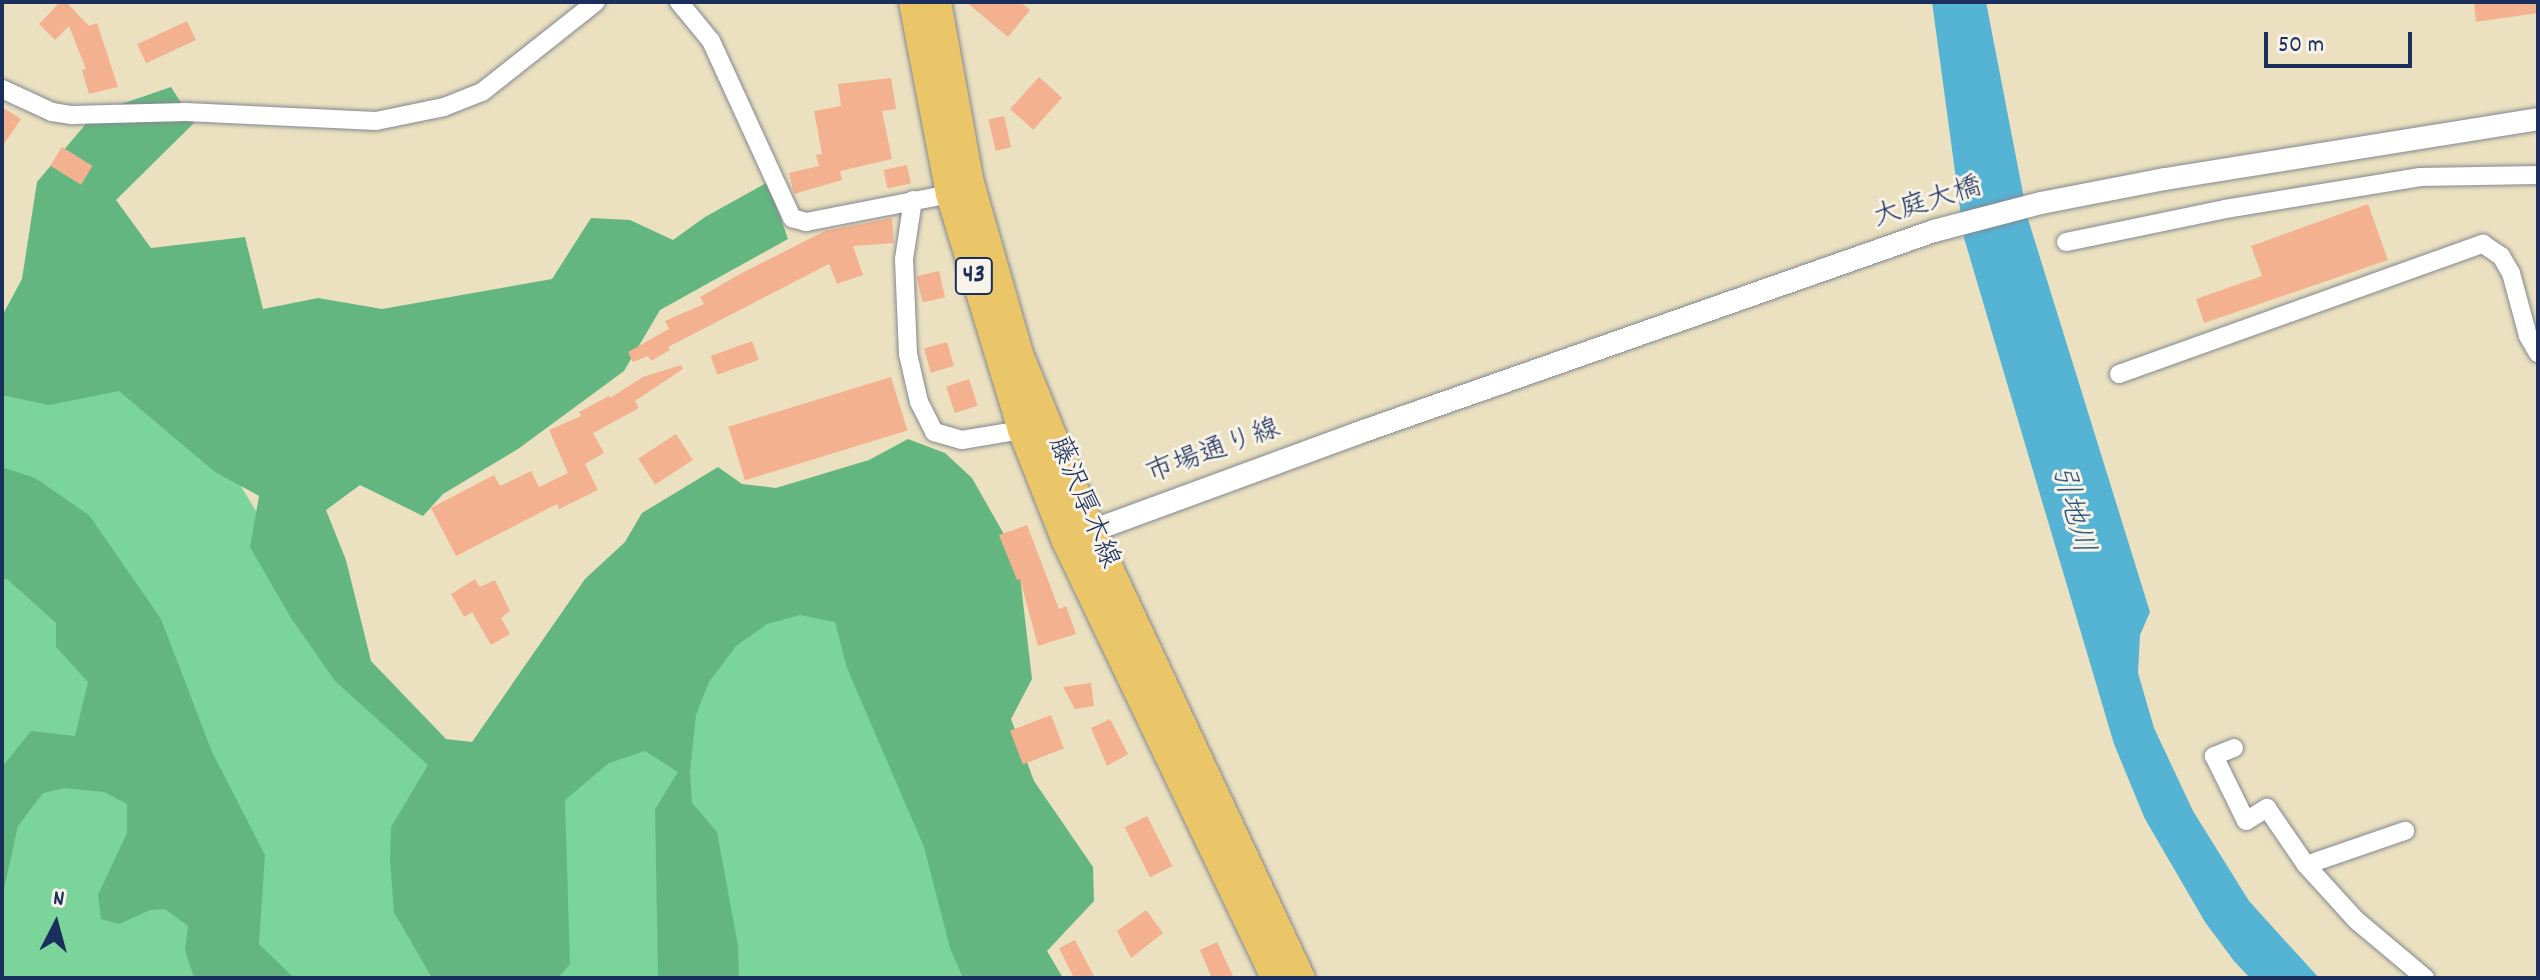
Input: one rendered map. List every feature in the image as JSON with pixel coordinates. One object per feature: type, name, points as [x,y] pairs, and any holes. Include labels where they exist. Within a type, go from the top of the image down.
[{"type":"main road","name":"藤沢厚木線","points":[[913,2],[1022,430],[1079,536],[1301,978]]},
{"type":"main road","name":"藤沢厚木線","points":[[937,2],[961,192],[1079,536],[1275,978]]},
{"type":"street","points":[[2,89],[52,112],[72,115],[186,112],[376,121],[444,107],[482,92],[596,2]]},
{"type":"street","points":[[679,2],[711,41],[792,218],[806,222],[961,192]]},
{"type":"street","name":"大庭大橋","points":[[1358,433],[1934,231],[2041,203],[2165,179],[2538,119]]},
{"type":"street","points":[[2066,242],[2225,209],[2420,177],[2538,175]]},
{"type":"street","points":[[913,200],[904,272],[908,354],[919,402],[934,432],[962,440],[1022,430]]},
{"type":"street","points":[[2119,374],[2483,244],[2501,256],[2511,273],[2528,336],[2538,353]]},
{"type":"street","name":"市場通り線","points":[[1079,536],[1358,433]]},
{"type":"street","points":[[2234,748],[2214,756],[2246,821],[2267,808],[2306,865],[2356,920],[2425,978]]},
{"type":"street","points":[[2306,865],[2405,831]]},
{"type":"green space","points":[[171,87],[194,123],[116,200],[151,248],[245,237],[263,309],[318,298],[382,309],[552,279],[591,218],[630,220],[673,240],[705,217],[768,182],[788,239],[660,310],[624,371],[518,449],[443,494],[423,516],[360,485],[326,510],[346,560],[371,661],[446,739],[472,742],[585,579],[625,542],[642,513],[718,467],[742,484],[776,488],[869,460],[908,439],[945,453],[972,478],[1018,559],[1032,679],[1011,719],[1034,781],[1093,867],[1094,901],[1047,951],[1063,978],[963,978],[950,948],[924,847],[847,668],[835,622],[800,615],[767,624],[736,646],[709,682],[696,715],[690,772],[692,803],[717,832],[738,946],[739,978],[658,978],[655,809],[678,772],[645,751],[609,763],[565,800],[570,964],[558,978],[432,978],[394,912],[390,860],[391,827],[428,765],[335,681],[291,618],[250,547],[259,496],[215,472],[119,391],[49,405],[2,395],[2,316],[22,279],[37,182],[95,113]]},
{"type":"green space","points":[[122,360],[228,465],[339,647],[476,768],[452,978],[2,978],[2,367]]},
{"type":"green space","points":[[2,467],[35,478],[89,515],[161,619],[212,752],[265,855],[259,944],[294,978],[194,978],[185,950],[188,926],[165,909],[150,910],[119,924],[101,919],[98,895],[127,833],[127,804],[104,792],[65,788],[43,793],[18,826],[2,898],[2,767],[31,731],[75,736],[88,682],[56,647],[56,623],[7,579],[2,580]]},
{"type":"green space","points":[[834,600],[1018,978],[519,978],[553,780],[706,623]]},
{"type":"water","name":"引地川","points":[[1932,2],[1986,2],[2028,219],[2150,612],[2140,635],[2138,673],[2154,728],[2193,811],[2249,901],[2319,978],[2250,978],[2234,961],[2205,922],[2145,819],[2114,744],[1964,238]]},
{"type":"building","points":[[60,2],[66,2],[89,26],[97,23],[118,87],[89,94],[82,70],[86,69],[69,26],[55,40],[39,24]]},
{"type":"building","points":[[966,2],[1020,2],[1030,10],[1008,37]]},
{"type":"building","points":[[2538,2],[2538,13],[2476,22],[2474,4]]},
{"type":"building","points":[[187,21],[196,40],[146,63],[137,44]]},
{"type":"building","points":[[1039,77],[1062,98],[1033,130],[1010,109]]},
{"type":"building","points":[[891,78],[896,109],[882,111],[892,159],[840,171],[842,180],[794,194],[789,173],[819,166],[816,155],[822,154],[814,111],[841,106],[838,84]]},
{"type":"building","points":[[2,107],[21,119],[2,147]]},
{"type":"building","points":[[1004,116],[1011,147],[996,151],[988,120]]},
{"type":"building","points":[[62,147],[93,166],[81,185],[50,166]]},
{"type":"building","points":[[907,165],[911,184],[887,189],[884,170]]},
{"type":"building","points":[[2368,204],[2388,260],[2204,323],[2196,299],[2262,276],[2251,246]]},
{"type":"building","points":[[892,218],[894,243],[853,246],[863,275],[837,284],[829,264],[668,347],[670,350],[651,361],[648,356],[633,362],[628,352],[669,329],[665,321],[704,304],[700,297],[740,274],[825,231]]},
{"type":"building","points":[[939,271],[945,297],[923,302],[917,276]]},
{"type":"building","points":[[752,341],[759,360],[717,375],[711,356]]},
{"type":"building","points":[[947,342],[954,366],[931,373],[924,349]]},
{"type":"building","points":[[681,365],[683,369],[635,401],[639,408],[593,433],[604,453],[585,464],[598,490],[559,509],[557,504],[456,556],[431,508],[494,475],[500,486],[531,471],[539,487],[568,473],[549,430],[581,416],[579,412],[610,398],[643,377]]},
{"type":"building","points":[[891,377],[907,431],[745,480],[728,427]]},
{"type":"building","points":[[969,379],[978,406],[955,413],[946,386]]},
{"type":"building","points":[[676,434],[693,460],[655,485],[638,459]]},
{"type":"building","points":[[1027,525],[1059,609],[1066,606],[1076,634],[1038,646],[1020,579],[1017,580],[999,535]]},
{"type":"building","points":[[475,579],[480,587],[495,580],[510,611],[501,618],[510,634],[491,645],[472,612],[464,617],[451,594]]},
{"type":"building","points":[[1091,683],[1094,706],[1075,709],[1063,687]]},
{"type":"building","points":[[1051,715],[1064,749],[1023,764],[1010,731]]},
{"type":"building","points":[[1110,719],[1128,754],[1107,766],[1091,728]]},
{"type":"building","points":[[1147,816],[1172,866],[1150,877],[1125,827]]},
{"type":"building","points":[[1146,910],[1163,933],[1131,958],[1117,931]]},
{"type":"building","points":[[1075,940],[1095,978],[1074,978],[1059,948]]},
{"type":"building","points":[[1217,942],[1234,978],[1212,978],[1200,950]]}]
